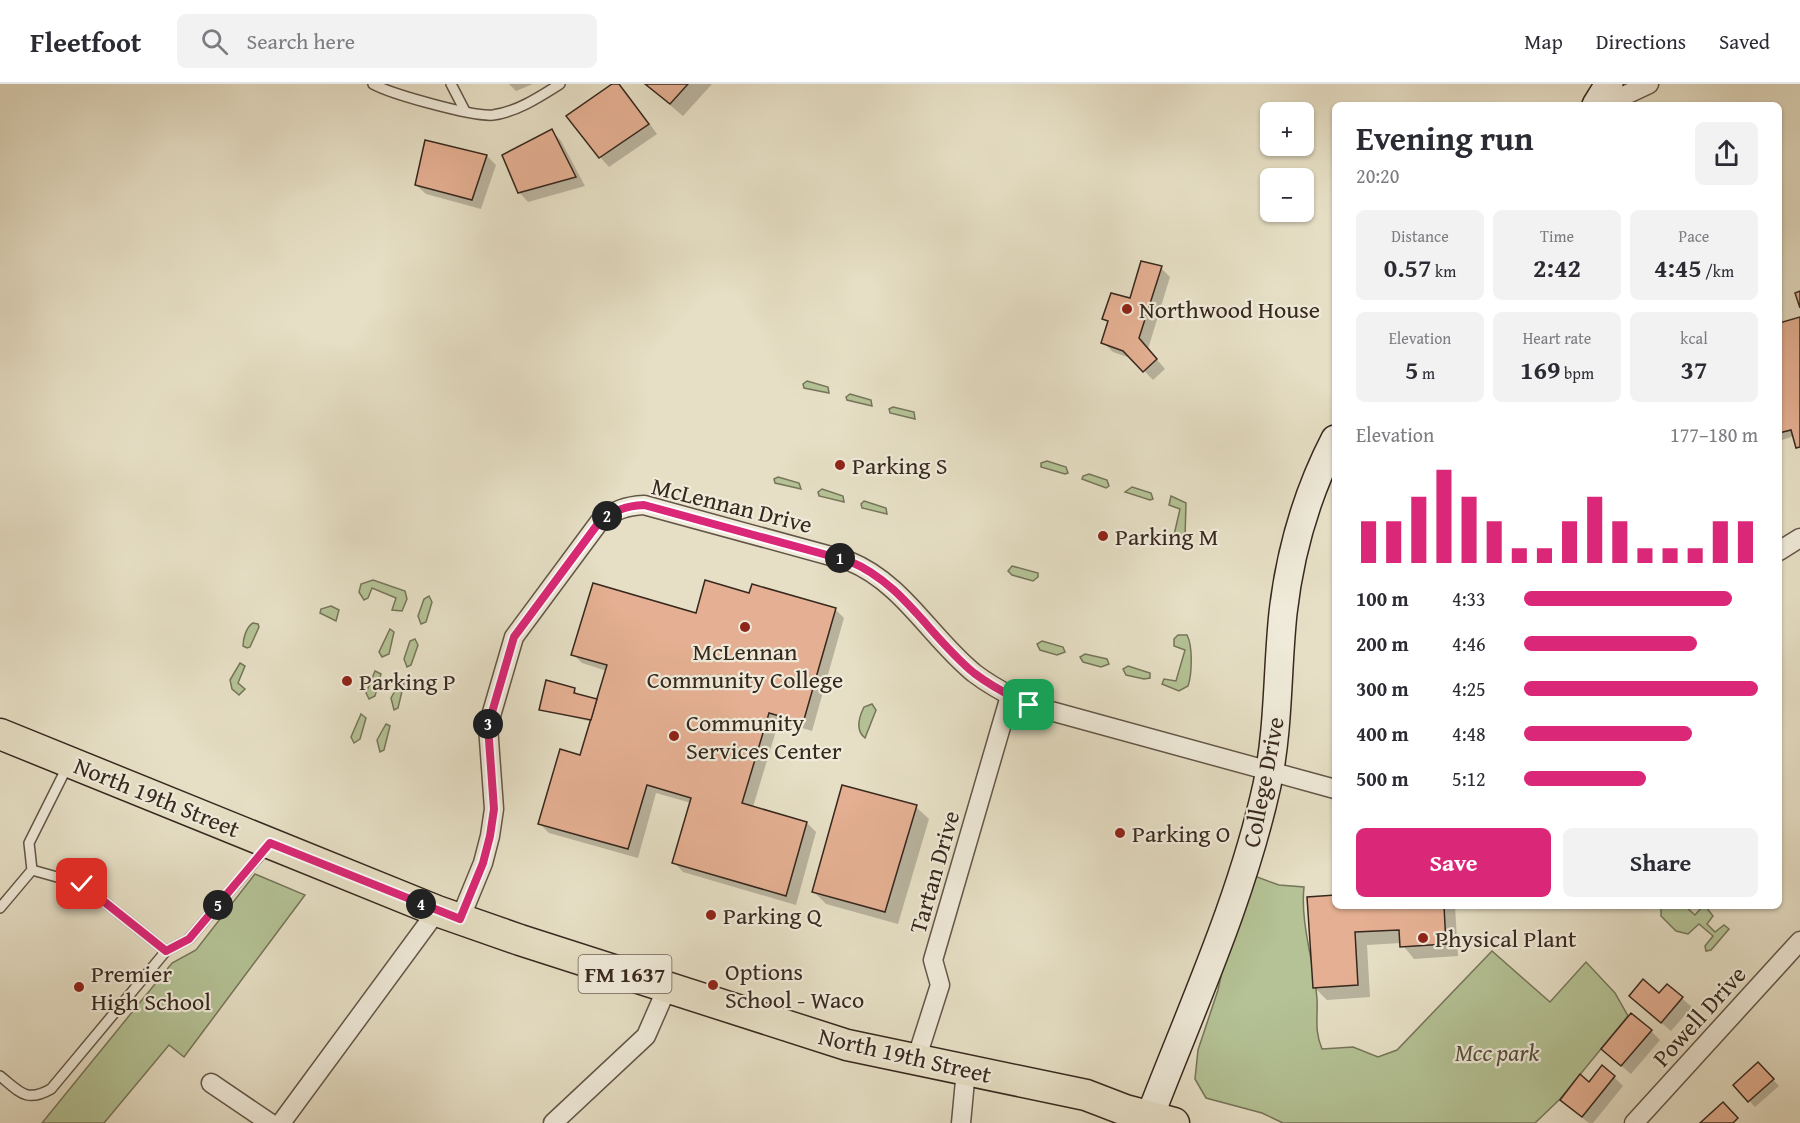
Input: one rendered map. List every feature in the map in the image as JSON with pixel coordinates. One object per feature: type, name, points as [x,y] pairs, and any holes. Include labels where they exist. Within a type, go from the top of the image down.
[{"type":"main road","name":"North 19th Street","points":[[0,734],[448,915],[847,1045],[1086,1095],[1156,1121]]},
{"type":"street","points":[[1598,102],[1609,84]]},
{"type":"street","points":[[1614,102],[1649,84]]},
{"type":"street","name":"College Drive","points":[[1156,1121],[1255,833],[1269,772],[1280,694],[1283,615],[1289,572],[1301,522],[1318,474],[1332,445]]},
{"type":"street","name":"McLennan Drive","points":[[281,1123],[448,915],[483,863],[494,809],[488,726],[514,637],[600,521],[614,511],[628,506],[644,505],[868,568],[906,601],[975,673],[1010,696],[1029,705],[1332,788]]},
{"type":"street","points":[[1782,549],[1800,538]]},
{"type":"street","name":"Tartan Drive","points":[[916,1060],[940,985],[933,960],[1010,696]]},
{"type":"street","name":"Powell Drive","points":[[1634,1123],[1800,941]]},
{"type":"street","points":[[554,1123],[646,1036],[668,988]]},
{"type":"street","points":[[961,1123],[966,1070]]},
{"type":"street","points":[[211,1083],[270,1123]]},
{"type":"lane","points":[[373,84],[465,111],[493,115],[535,100],[560,84]]},
{"type":"lane","points":[[451,84],[465,111]]},
{"type":"lane","points":[[0,908],[32,870],[29,843],[70,762]]},
{"type":"lane","points":[[0,1076],[24,1095],[38,1096],[51,1089],[166,951],[189,939],[270,843]]},
{"type":"lane","points":[[32,870],[82,884],[166,951]]},
{"type":"green space","points":[[807,381],[828,387],[829,393],[804,388],[803,384]]},
{"type":"green space","points":[[850,394],[871,400],[872,406],[847,400],[846,397]]},
{"type":"green space","points":[[893,407],[914,412],[915,419],[890,413],[889,409]]},
{"type":"green space","points":[[1047,461],[1066,467],[1068,473],[1041,467],[1041,463]]},
{"type":"green space","points":[[1089,474],[1107,480],[1109,486],[1106,488],[1082,479],[1083,476]]},
{"type":"green space","points":[[778,477],[799,483],[801,489],[775,483],[774,479]]},
{"type":"green space","points":[[1132,487],[1151,493],[1153,499],[1125,492]]},
{"type":"green space","points":[[822,489],[843,496],[844,502],[819,496],[818,492]]},
{"type":"green space","points":[[1171,496],[1186,503],[1185,538],[1174,535],[1180,509],[1169,505]]},
{"type":"green space","points":[[864,501],[886,508],[887,514],[862,508],[861,504]]},
{"type":"green space","points":[[1012,566],[1038,573],[1038,577],[1033,581],[1012,575],[1008,571]]},
{"type":"green space","points":[[373,580],[405,591],[407,599],[402,611],[392,610],[396,598],[372,588],[368,598],[364,600],[359,592],[361,584]]},
{"type":"green space","points":[[429,596],[432,602],[426,622],[421,624],[418,616],[424,599]]},
{"type":"green space","points":[[331,606],[339,610],[336,621],[320,613],[321,609]]},
{"type":"green space","points":[[253,623],[258,624],[259,627],[250,647],[247,648],[243,646],[244,637],[248,627]]},
{"type":"green space","points":[[390,629],[394,632],[389,654],[382,657],[379,652]]},
{"type":"green space","points":[[1178,635],[1187,635],[1191,660],[1188,686],[1179,691],[1162,684],[1164,679],[1176,681],[1185,650],[1174,646],[1174,639]]},
{"type":"green space","points":[[415,639],[418,645],[411,665],[407,667],[404,659],[410,641]]},
{"type":"green space","points":[[1042,641],[1063,647],[1065,652],[1057,655],[1040,650],[1037,644]]},
{"type":"green space","points":[[1085,654],[1107,659],[1109,664],[1101,667],[1083,662],[1080,657]]},
{"type":"green space","points":[[240,663],[245,666],[238,683],[245,689],[239,695],[232,689],[230,680]]},
{"type":"green space","points":[[1128,666],[1150,673],[1150,678],[1126,675],[1123,669]]},
{"type":"green space","points":[[375,671],[381,674],[375,696],[369,699],[366,693]]},
{"type":"green space","points":[[400,682],[404,683],[398,708],[394,710],[391,698]]},
{"type":"green space","points":[[872,704],[876,710],[865,738],[860,731],[859,719],[864,707]]},
{"type":"green space","points":[[361,714],[366,718],[360,739],[354,743],[351,737]]},
{"type":"green space","points":[[386,724],[390,726],[384,750],[380,752],[377,740]]},
{"type":"green space","points":[[255,874],[305,895],[184,1057],[169,1045],[104,1123],[42,1123],[172,963],[196,950]]},
{"type":"green space","name":"Mcc park","points":[[1249,874],[1279,885],[1304,887],[1304,914],[1317,999],[1317,1030],[1322,1049],[1353,1047],[1378,1057],[1397,1050],[1492,951],[1550,1002],[1586,962],[1615,993],[1628,1016],[1560,1099],[1535,1123],[1283,1123],[1262,1113],[1206,1098],[1195,1079],[1198,1050],[1218,990],[1226,952]]},
{"type":"green space","points":[[1661,909],[1688,909],[1695,915],[1700,909],[1708,909],[1713,916],[1707,924],[1715,932],[1724,925],[1729,929],[1711,950],[1706,951],[1705,946],[1713,936],[1699,924],[1688,934],[1676,931],[1661,916]]},
{"type":"building","points":[[612,84],[619,84],[649,124],[599,158],[566,116]]},
{"type":"building","points":[[645,84],[688,84],[670,104]]},
{"type":"building","points":[[552,129],[576,177],[518,193],[502,155]]},
{"type":"building","points":[[425,140],[487,155],[472,200],[415,185]]},
{"type":"building","name":"Northwood House","points":[[1141,261],[1162,266],[1139,338],[1157,359],[1143,372],[1123,351],[1101,343],[1108,321],[1102,319],[1111,293],[1130,298]]},
{"type":"building","points":[[1800,291],[1800,308],[1795,293]]},
{"type":"building","points":[[1800,317],[1800,447],[1796,448],[1791,430],[1782,432],[1782,322]]},
{"type":"building","name":"Community Services Center","points":[[705,580],[749,593],[752,584],[836,608],[803,723],[769,713],[742,803],[807,822],[786,896],[672,863],[691,798],[647,785],[628,849],[538,824],[560,749],[580,755],[607,665],[571,655],[593,583],[696,613]]},
{"type":"building","points":[[546,680],[575,688],[574,693],[597,699],[591,720],[539,710]]},
{"type":"building","points":[[842,785],[917,805],[885,912],[812,892]]},
{"type":"building","name":"Physical Plant","points":[[1332,895],[1332,909],[1444,909],[1446,944],[1400,947],[1399,930],[1355,932],[1358,985],[1313,988],[1307,897]]},
{"type":"building","points":[[1643,979],[1659,993],[1667,984],[1683,997],[1661,1023],[1629,996]]},
{"type":"building","points":[[1631,1013],[1652,1030],[1621,1066],[1601,1049]]},
{"type":"building","points":[[1758,1062],[1774,1079],[1748,1102],[1733,1085]]},
{"type":"building","points":[[1602,1065],[1615,1076],[1582,1117],[1560,1100],[1580,1074],[1589,1082]]},
{"type":"building","points":[[1723,1102],[1738,1118],[1733,1123],[1700,1123]]},
{"type":"place","name":"Northwood House","points":[[1127,309]]},
{"type":"place","name":"Parking S","points":[[840,465]]},
{"type":"place","name":"Parking M","points":[[1103,536]]},
{"type":"place","name":"McLennan Community College","points":[[745,627]]},
{"type":"place","name":"Parking P","points":[[347,681]]},
{"type":"place","name":"Community Services Center","points":[[674,736]]},
{"type":"place","name":"Parking O","points":[[1120,833]]},
{"type":"place","name":"Parking Q","points":[[711,915]]},
{"type":"place","name":"Physical Plant","points":[[1423,938]]},
{"type":"place","name":"Options School - Waco","points":[[713,985]]},
{"type":"place","name":"Premier High School","points":[[79,987]]},
{"type":"route","points":[[82,884],[166,951],[189,939],[270,843],[460,919],[483,863],[490,836],[494,809],[488,726],[514,637],[600,521],[614,511],[628,506],[644,505],[868,568],[906,601],[961,661],[975,673],[1010,696],[1029,705]]}]
